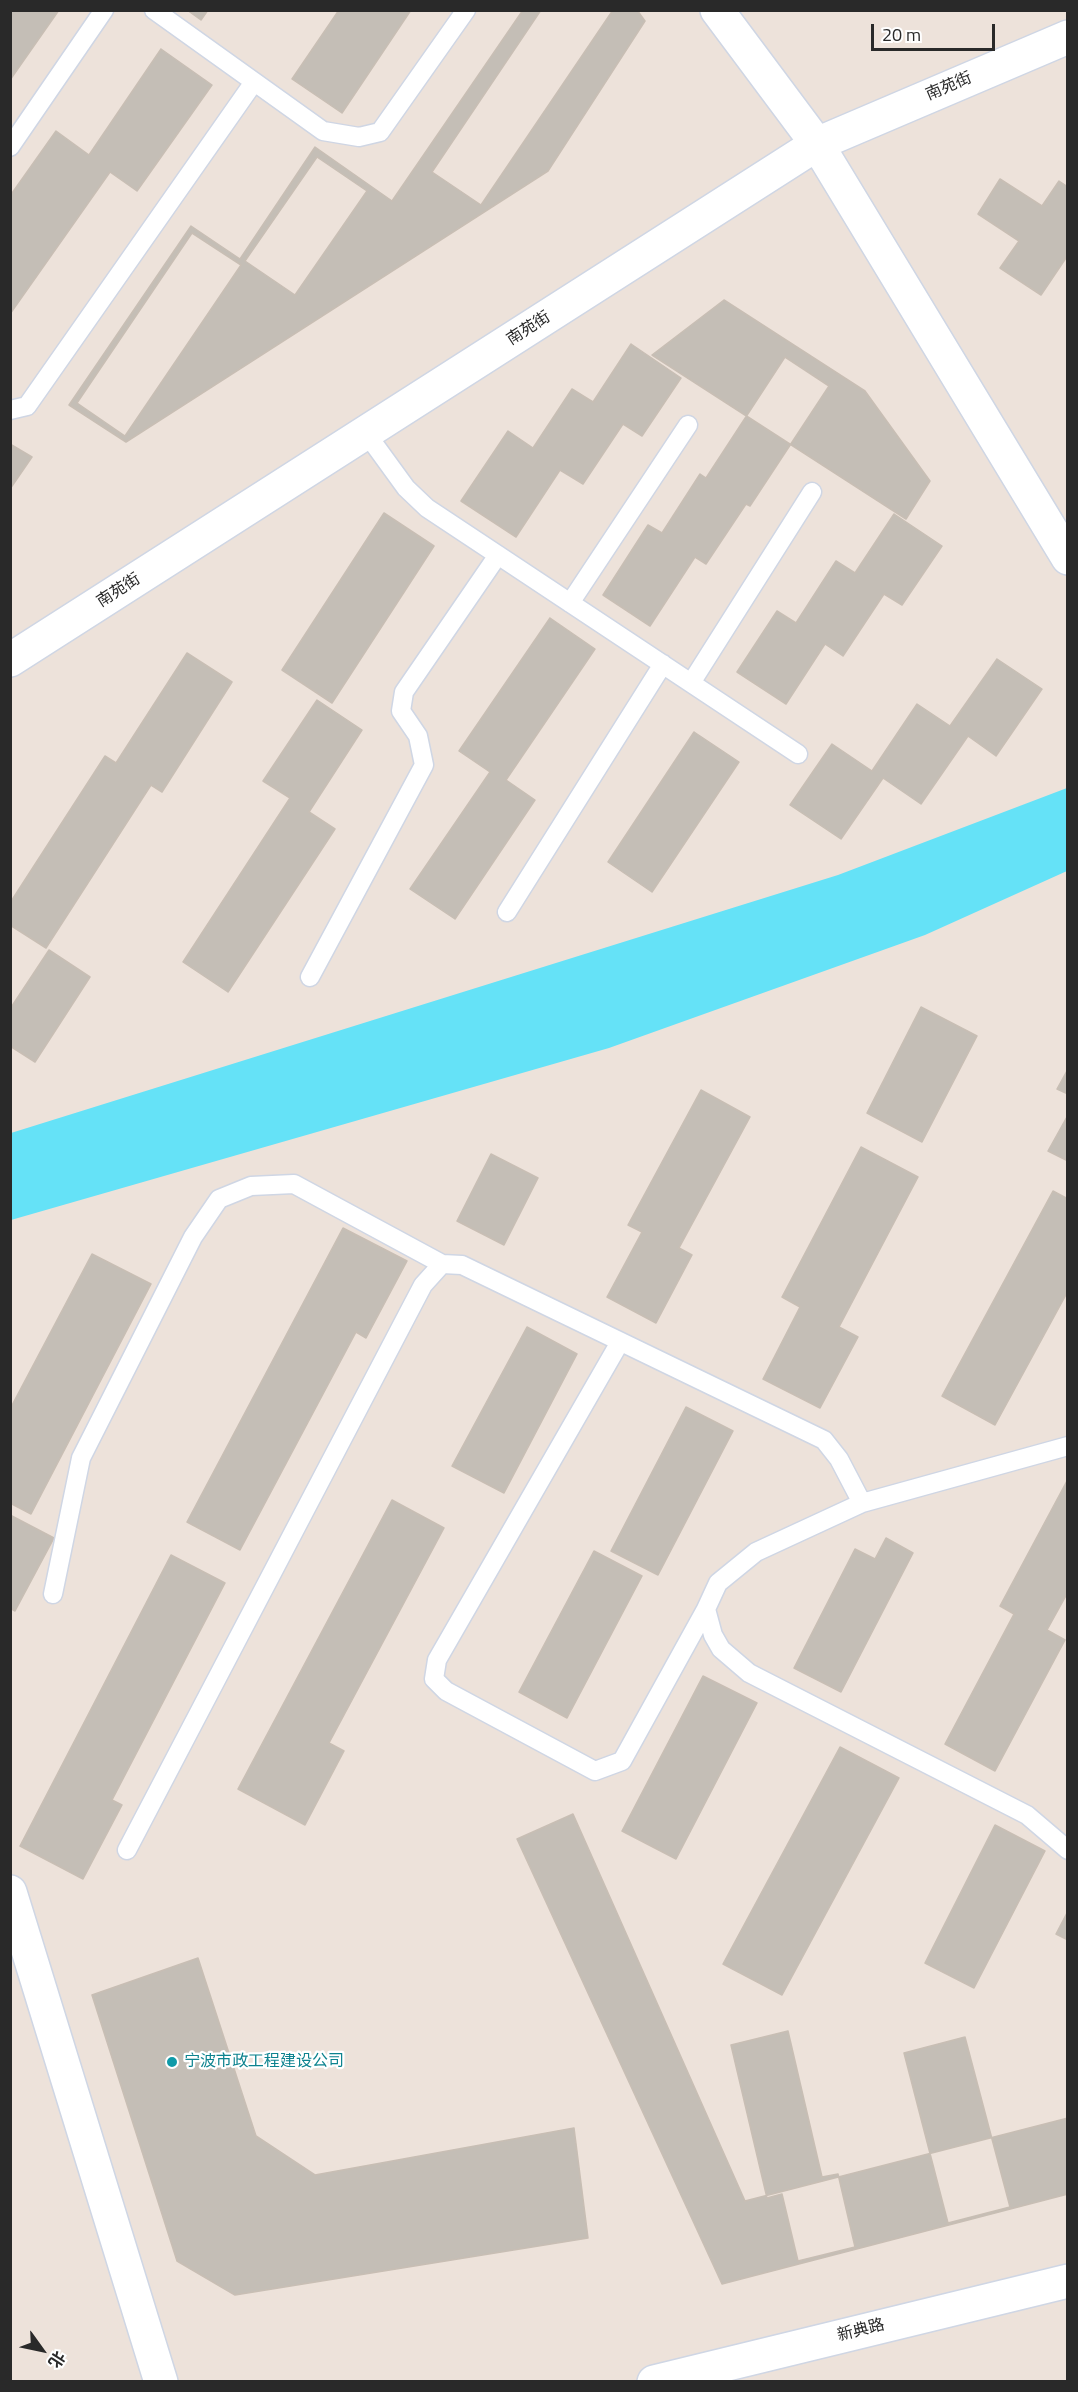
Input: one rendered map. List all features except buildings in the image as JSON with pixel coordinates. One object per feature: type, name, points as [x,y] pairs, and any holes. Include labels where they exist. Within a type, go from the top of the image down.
[{"type":"street","points":[[717,10],[817,144],[1068,558]]},
{"type":"street","name":"南苑街","points":[[10,660],[817,144],[1068,37]]},
{"type":"street","points":[[10,1892],[161,2382]]},
{"type":"street","name":"新典路","points":[[654,2382],[1068,2281]]},
{"type":"lane","points":[[10,147],[105,10]]},
{"type":"lane","points":[[154,10],[323,131],[358,137],[380,132],[466,10]]},
{"type":"lane","points":[[10,410],[27,406],[254,82]]},
{"type":"lane","points":[[570,603],[688,425]]},
{"type":"lane","points":[[366,433],[406,488],[427,508],[798,754]]},
{"type":"lane","points":[[691,683],[812,492]]},
{"type":"lane","points":[[310,977],[424,765],[418,736],[401,711],[404,692],[498,555]]},
{"type":"lane","points":[[507,912],[663,664]]},
{"type":"lane","points":[[53,1594],[81,1458],[193,1237],[219,1199],[251,1186],[294,1184],[442,1264],[462,1265],[824,1440],[839,1459],[862,1503]]},
{"type":"lane","points":[[127,1850],[423,1285],[442,1264]]},
{"type":"lane","points":[[620,1342],[436,1660],[434,1679],[446,1691],[595,1770],[622,1761],[718,1583],[756,1552],[862,1503],[1068,1446]]},
{"type":"lane","points":[[706,1609],[712,1635],[721,1649],[749,1673],[1027,1815],[1068,1850]]},
{"type":"water","points":[[1067,788],[1067,871],[925,935],[609,1048],[11,1220],[11,1133],[838,875]]},
{"type":"place","name":"宁波市政工程建设公司","points":[[172,2062]]}]
